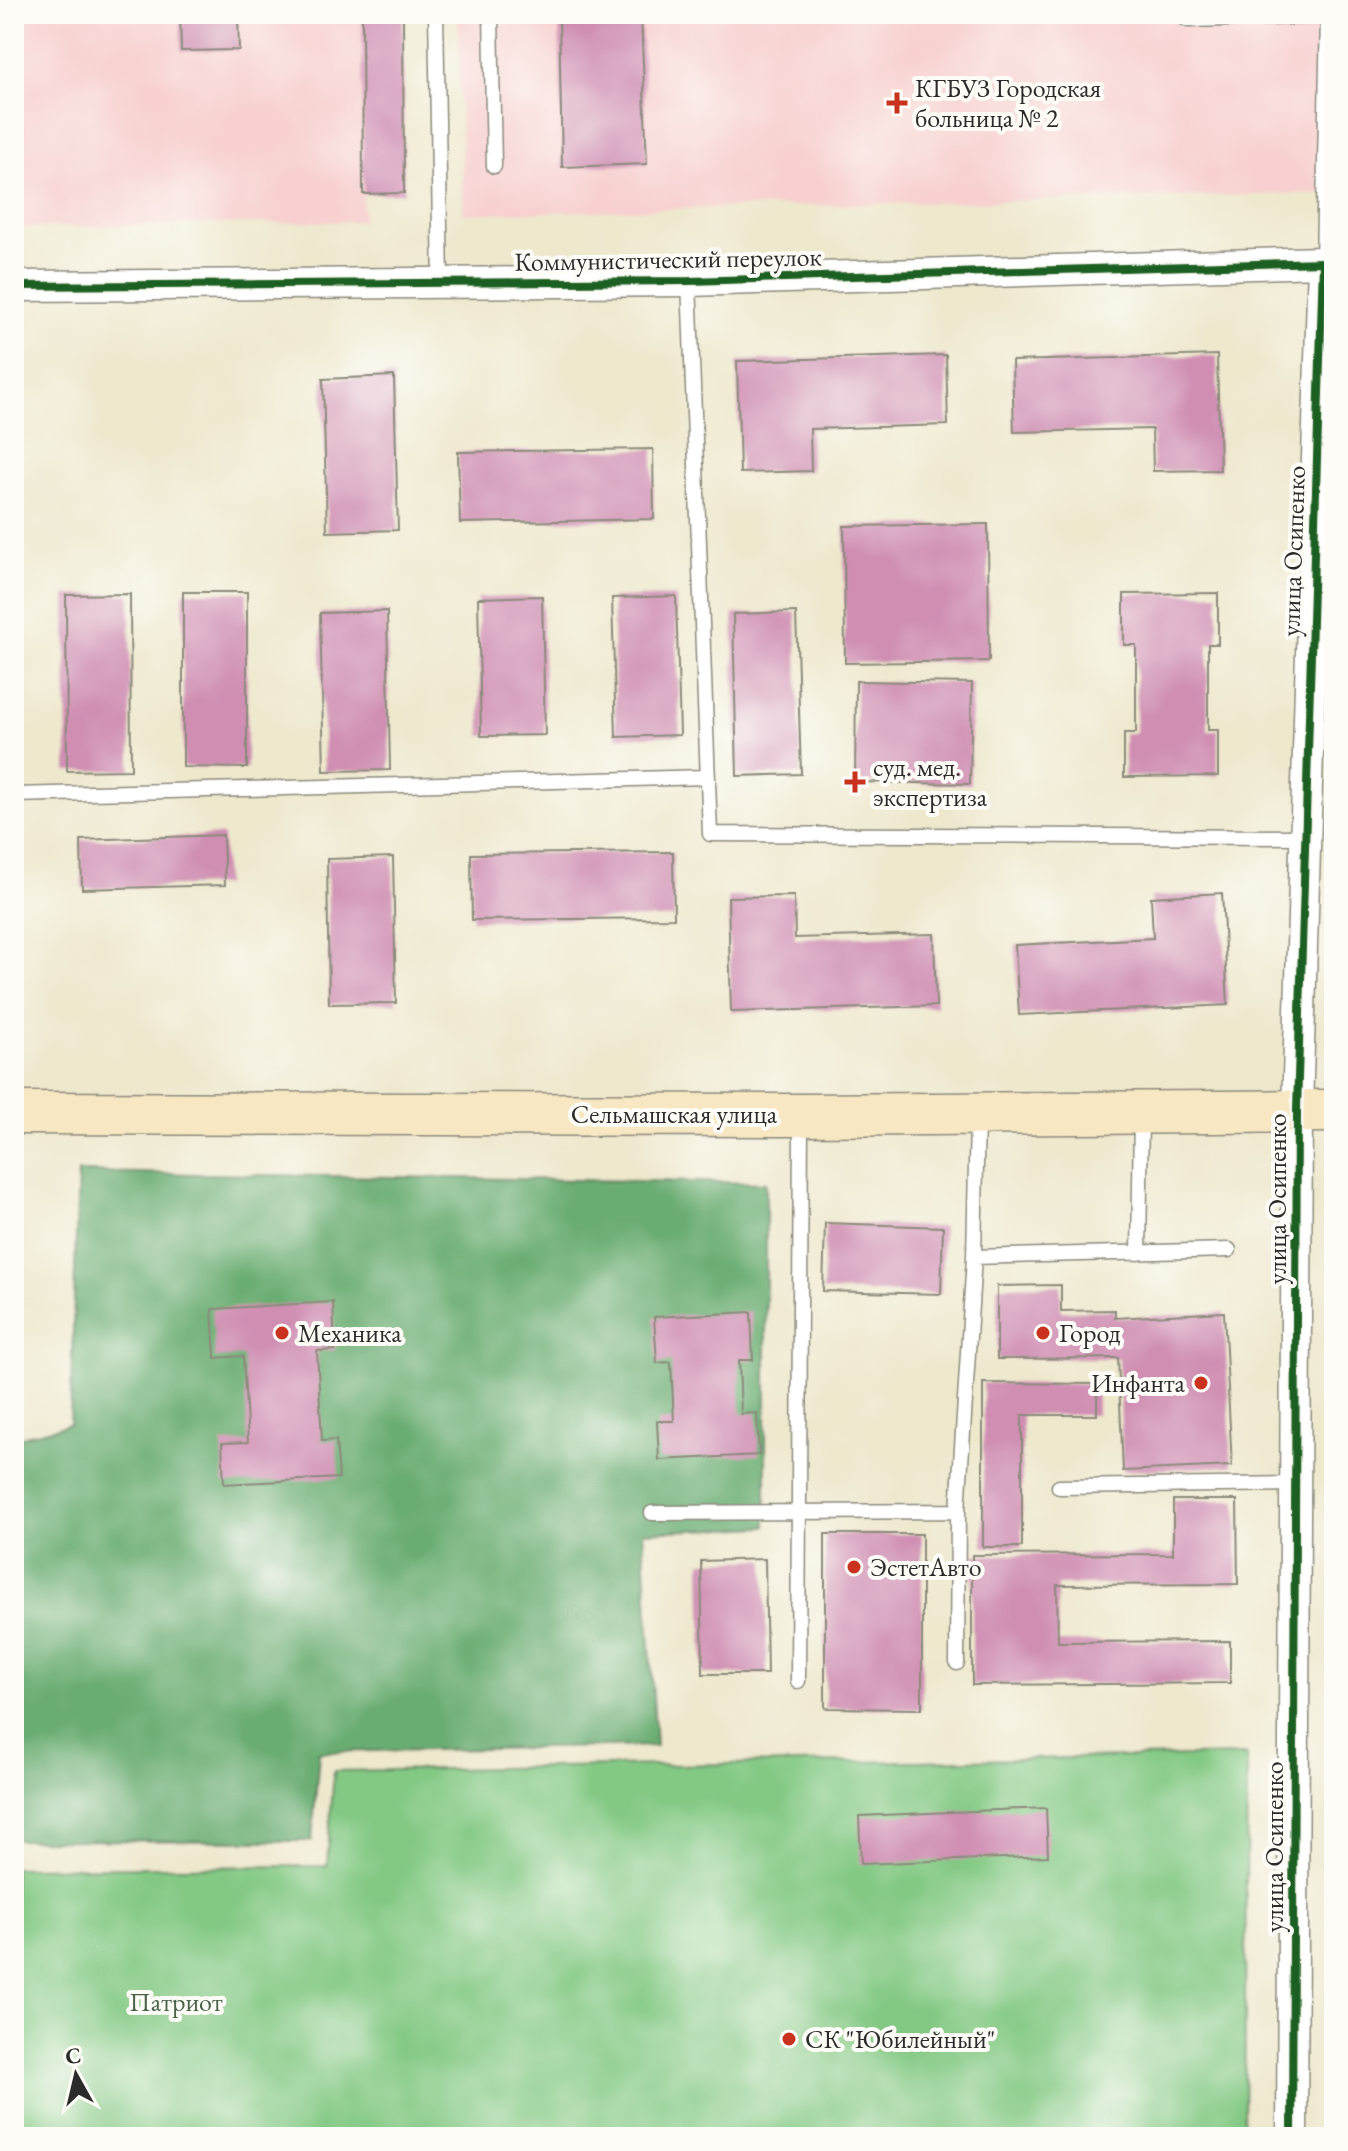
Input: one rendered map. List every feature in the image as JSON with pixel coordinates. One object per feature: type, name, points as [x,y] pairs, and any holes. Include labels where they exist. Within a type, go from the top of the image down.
[{"type":"main road","name":"Сельмашская улица","points":[[14,1113],[801,1115],[1316,1110]]},
{"type":"street","name":"Коммунистический переулок","points":[[14,286],[689,281],[1323,262]]},
{"type":"street","name":"улица Осипенко","points":[[1292,2137],[1296,1484],[1316,1110],[1304,837],[1323,262]]},
{"type":"lane","points":[[436,14],[441,282]]},
{"type":"lane","points":[[491,14],[494,166]]},
{"type":"lane","points":[[1179,14],[1188,20],[1330,16],[1323,262]]},
{"type":"lane","points":[[689,281],[710,834],[1304,837]]},
{"type":"lane","points":[[14,795],[708,777]]},
{"type":"lane","points":[[1139,1253],[1141,1110]]},
{"type":"lane","points":[[957,1663],[958,1511],[974,1257],[977,1113]]},
{"type":"lane","points":[[798,1681],[801,1115]]},
{"type":"lane","points":[[974,1257],[1229,1250]]},
{"type":"lane","points":[[1059,1487],[1296,1484]]},
{"type":"lane","points":[[652,1513],[958,1511]]},
{"type":"shaded area","points":[[14,14],[403,14],[404,193],[363,194],[363,221],[14,228]]},
{"type":"shaded area","name":"КГБУЗ Городская больница № 2","points":[[458,14],[1334,14],[1334,193],[463,214]]},
{"type":"green space","points":[[78,1172],[766,1183],[766,1527],[643,1532],[656,1746],[319,1752],[312,1841],[14,1840],[14,1439],[70,1424]]},
{"type":"green space","name":"СК \"Юбилейный\"","points":[[1247,1755],[1244,2137],[14,2137],[14,1868],[327,1866],[334,1771]]},
{"type":"building","points":[[180,14],[238,14],[239,50],[181,51]]},
{"type":"building","points":[[362,14],[403,14],[404,193],[363,194]]},
{"type":"building","points":[[559,14],[641,14],[647,164],[562,167]]},
{"type":"building","points":[[946,355],[948,425],[810,429],[811,471],[740,473],[737,361]]},
{"type":"building","points":[[1217,355],[1220,470],[1153,471],[1152,429],[1014,432],[1012,361]]},
{"type":"building","points":[[394,376],[398,530],[327,532],[323,379]]},
{"type":"building","points":[[653,449],[654,519],[460,523],[458,452]]},
{"type":"building","points":[[988,524],[989,661],[845,663],[844,526]]},
{"type":"building","points":[[183,592],[247,592],[247,768],[183,767]]},
{"type":"building","points":[[1218,593],[1218,644],[1208,644],[1208,730],[1218,730],[1218,776],[1124,777],[1124,733],[1136,733],[1136,645],[1124,645],[1124,594]]},
{"type":"building","points":[[130,594],[131,770],[67,771],[66,595]]},
{"type":"building","points":[[542,596],[545,735],[481,736],[478,598]]},
{"type":"building","points":[[676,596],[680,735],[616,737],[612,598]]},
{"type":"building","points":[[387,611],[390,770],[324,771],[320,613]]},
{"type":"building","points":[[796,612],[801,774],[737,776],[733,614]]},
{"type":"building","points":[[14,674],[19,769],[14,769]]},
{"type":"building","points":[[856,681],[972,683],[970,784],[855,782]]},
{"type":"building","points":[[223,835],[225,885],[82,889],[81,840]]},
{"type":"building","points":[[673,852],[674,918],[472,920],[471,854]]},
{"type":"building","points":[[393,857],[396,1003],[329,1004],[327,859]]},
{"type":"building","points":[[14,893],[17,893],[19,1001],[14,1002]]},
{"type":"building","points":[[1222,893],[1228,1005],[1019,1015],[1015,945],[1153,938],[1151,897]]},
{"type":"building","points":[[794,896],[795,938],[934,934],[936,1006],[731,1012],[728,897]]},
{"type":"building","points":[[825,1223],[943,1227],[941,1294],[823,1291]]},
{"type":"building","points":[[1061,1285],[1061,1311],[1115,1310],[1115,1318],[1224,1312],[1232,1466],[1123,1471],[1118,1358],[997,1359],[997,1286]]},
{"type":"building","points":[[333,1302],[335,1350],[317,1351],[322,1441],[336,1440],[339,1478],[224,1484],[222,1443],[248,1442],[243,1356],[215,1358],[212,1309]]},
{"type":"building","points":[[751,1312],[753,1360],[739,1360],[741,1414],[757,1413],[759,1455],[659,1460],[657,1421],[674,1421],[671,1362],[657,1363],[654,1317]]},
{"type":"building","points":[[983,1383],[1097,1384],[1097,1415],[1022,1415],[1022,1547],[983,1547]]},
{"type":"building","points":[[1173,1500],[1237,1500],[1238,1584],[1057,1585],[1058,1642],[1230,1641],[1230,1683],[972,1685],[972,1555],[1173,1554]]},
{"type":"building","points":[[825,1534],[922,1534],[922,1709],[825,1708]]},
{"type":"building","points":[[765,1559],[767,1674],[703,1674],[701,1561]]},
{"type":"building","points":[[1046,1808],[1048,1856],[861,1864],[859,1816]]},
{"type":"cycle path","points":[[14,286],[689,281],[1323,262],[1297,1110],[1292,2137]]},
{"type":"place","name":"КГБУЗ Городская больница № 2","points":[[897,103]]},
{"type":"place","name":"суд. мед. экспертиза","points":[[855,782]]},
{"type":"place","name":"Механика","points":[[282,1333]]},
{"type":"place","name":"Город","points":[[1043,1333]]},
{"type":"place","name":"Инфанта","points":[[1201,1383]]},
{"type":"place","name":"ЭстетАвто","points":[[854,1567]]},
{"type":"place","name":"СК \"Юбилейный\"","points":[[789,2039]]},
{"type":"park label","name":"Патриот","points":[[176,2002]]}]
